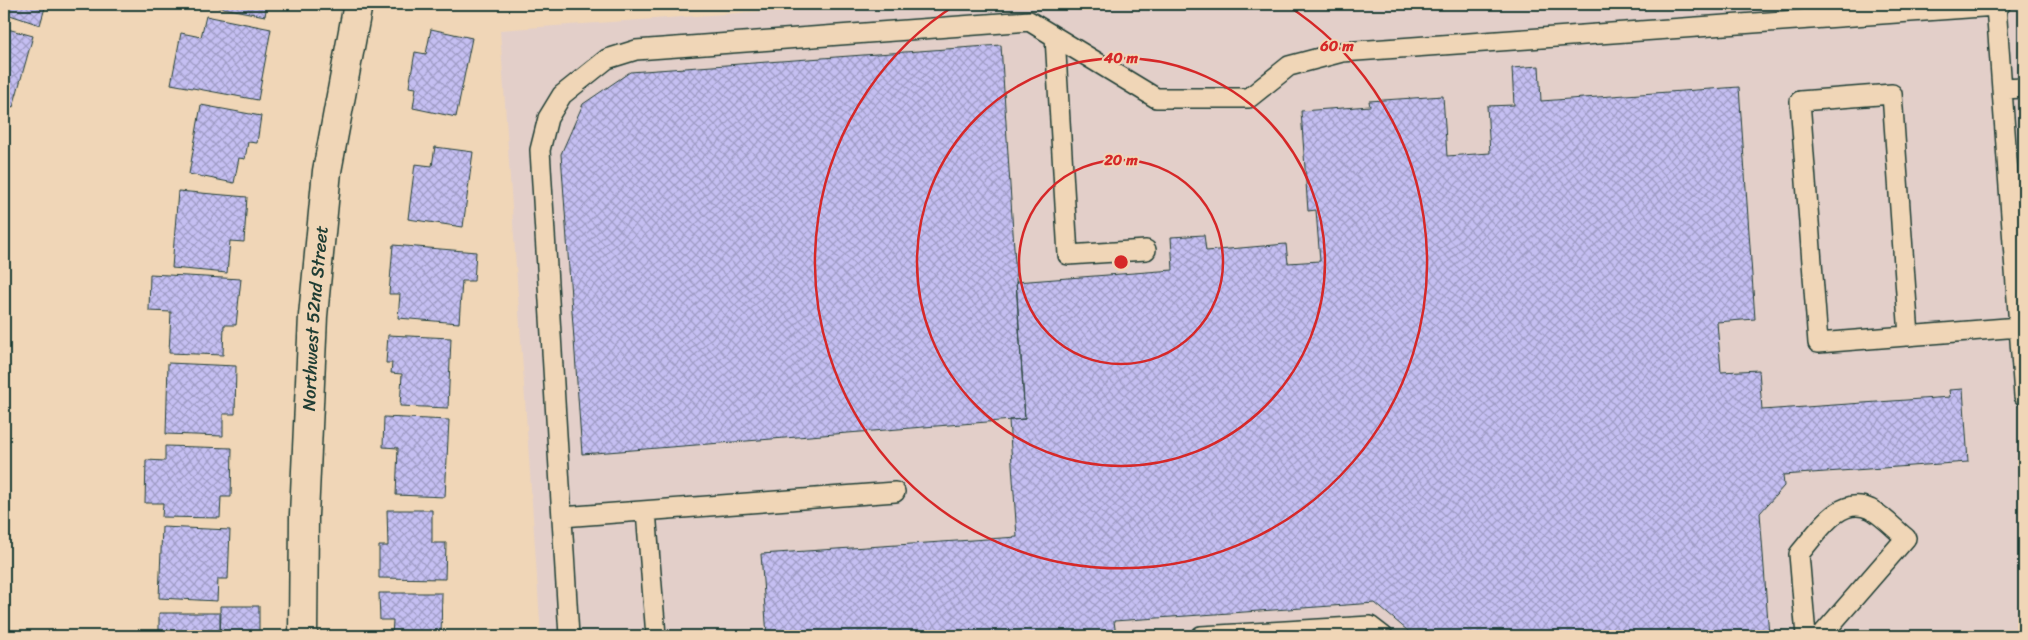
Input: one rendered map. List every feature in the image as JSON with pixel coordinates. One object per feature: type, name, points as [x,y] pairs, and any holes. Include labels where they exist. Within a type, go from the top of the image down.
[{"type":"street","name":"Northwest 52nd Street","points":[[303,636],[304,514],[313,316],[327,171],[358,4]]},
{"type":"lane","points":[[569,636],[540,150],[548,118],[562,95],[607,59],[636,50],[1029,21],[1156,98],[1249,98],[1289,66],[1342,52],[1998,5],[2002,89],[2016,179],[2024,396]]},
{"type":"lane","points":[[1056,37],[1068,255],[1146,250]]},
{"type":"lane","points":[[2002,89],[2024,88]]},
{"type":"lane","points":[[1909,336],[1892,94],[1800,101],[1818,343],[1909,336],[2020,327]]},
{"type":"lane","points":[[562,516],[895,492]]},
{"type":"lane","points":[[1806,636],[1799,554],[1836,512],[1853,505],[1870,508],[1906,538],[1821,636]]},
{"type":"lane","points":[[646,511],[656,636]]},
{"type":"lane","points":[[1201,636],[1370,626],[1382,636]]},
{"type":"shaded area","points":[[867,4],[2024,4],[2024,636],[541,636],[500,30]]},
{"type":"building","points":[[4,4],[46,4],[40,25],[4,13]]},
{"type":"building","points":[[219,4],[267,4],[265,16],[218,7]]},
{"type":"building","points":[[206,16],[271,29],[258,100],[171,84],[181,33],[201,37]]},
{"type":"building","points":[[4,28],[33,36],[13,107],[4,104]]},
{"type":"building","points":[[431,29],[472,38],[456,117],[413,108],[416,88],[409,87],[415,52],[426,54]]},
{"type":"building","points":[[1001,45],[1025,419],[582,454],[561,154],[583,104],[630,72]]},
{"type":"building","points":[[1539,66],[1541,101],[1739,87],[1755,319],[1717,322],[1721,372],[1759,370],[1762,410],[1950,397],[1949,390],[1963,389],[1968,462],[1783,475],[1784,486],[1760,513],[1769,636],[1414,636],[1375,603],[1114,621],[1116,636],[767,636],[761,554],[1017,537],[1009,420],[1025,419],[1016,282],[1173,270],[1171,237],[1204,235],[1206,251],[1286,244],[1288,263],[1320,261],[1316,210],[1308,211],[1301,111],[1370,106],[1369,101],[1443,96],[1447,156],[1490,153],[1487,106],[1514,105],[1512,68]]},
{"type":"building","points":[[201,105],[261,116],[257,143],[248,142],[245,159],[239,158],[234,183],[189,174]]},
{"type":"building","points":[[4,118],[10,119],[4,146]]},
{"type":"building","points":[[435,147],[473,152],[463,227],[408,219],[415,164],[432,166]]},
{"type":"building","points":[[178,191],[247,197],[244,242],[230,241],[227,273],[172,268]]},
{"type":"building","points":[[393,245],[476,252],[474,281],[462,281],[459,323],[398,318],[400,294],[389,294]]},
{"type":"building","points":[[150,274],[241,279],[236,325],[224,325],[223,355],[169,353],[171,312],[149,311]]},
{"type":"building","points":[[388,335],[451,338],[448,408],[400,406],[402,374],[391,373],[392,363],[386,363]]},
{"type":"building","points":[[168,363],[236,366],[235,414],[223,414],[223,436],[166,434]]},
{"type":"building","points":[[384,417],[449,420],[445,497],[396,495],[398,448],[383,447]]},
{"type":"building","points":[[165,446],[232,448],[231,497],[221,497],[220,518],[162,517],[163,503],[145,503],[146,460],[165,461]]},
{"type":"building","points":[[387,510],[432,510],[432,543],[446,543],[445,579],[379,578],[379,546],[388,546]]},
{"type":"building","points":[[162,527],[230,530],[228,579],[218,579],[217,601],[159,598]]},
{"type":"building","points":[[379,593],[442,593],[441,636],[392,636],[393,620],[380,620]]},
{"type":"building","points":[[220,606],[259,606],[259,636],[220,636]]},
{"type":"building","points":[[159,613],[221,613],[220,636],[159,636]]}]
